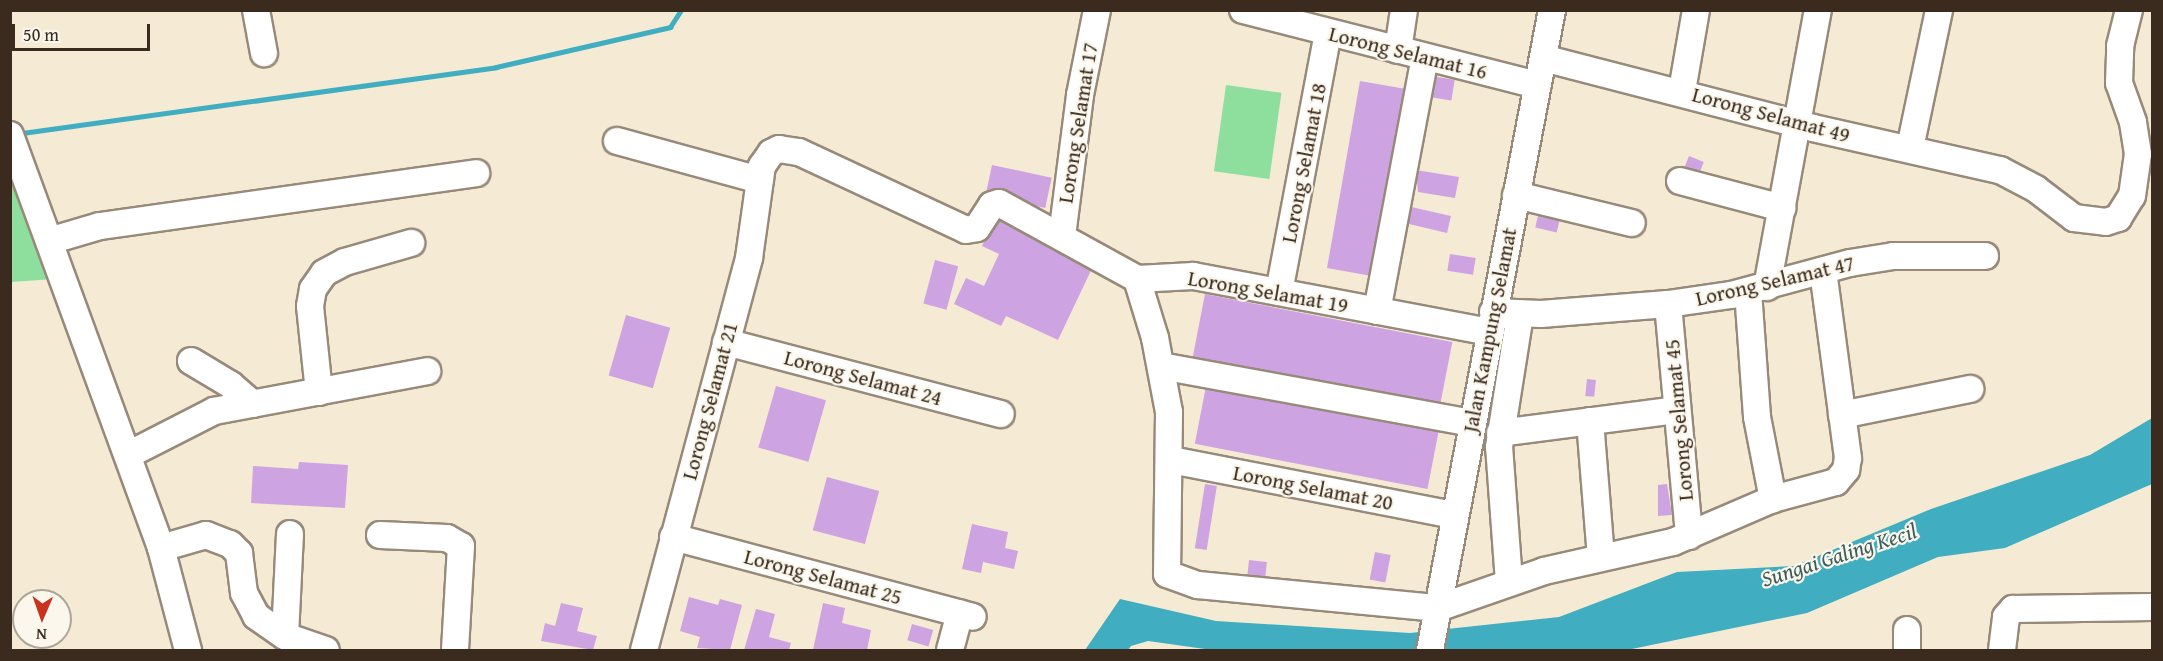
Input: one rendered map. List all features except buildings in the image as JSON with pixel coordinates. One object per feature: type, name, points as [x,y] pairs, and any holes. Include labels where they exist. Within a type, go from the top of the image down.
[{"type":"street","points":[[256,10],[264,53]]},
{"type":"street","name":"Lorong Selamat 17","points":[[1062,236],[1080,95],[1097,10]]},
{"type":"street","name":"Lorong Selamat 16","points":[[1243,10],[1538,85]]},
{"type":"street","points":[[1398,50],[1404,10]]},
{"type":"street","name":"Jalan Kampung Selamat","points":[[1434,629],[1552,10]]},
{"type":"street","points":[[1682,92],[1696,10]]},
{"type":"street","points":[[1773,500],[1757,417],[1758,289],[1782,208],[1818,10]]},
{"type":"street","points":[[1910,148],[1939,10]]},
{"type":"street","name":"Lorong Selamat 49","points":[[1543,58],[1798,123],[2000,170],[2036,189],[2074,218],[2106,222],[2126,209],[2132,196],[2138,154],[2133,122],[2119,83],[2120,46],[2129,10]]},
{"type":"street","name":"Lorong Selamat 18","points":[[1279,292],[1328,33]]},
{"type":"street","points":[[1377,311],[1425,57]]},
{"type":"street","points":[[10,135],[161,548],[188,651]]},
{"type":"street","points":[[616,141],[760,180]]},
{"type":"street","name":"Lorong Selamat 21","points":[[644,651],[756,229],[762,166],[771,153],[789,149],[799,152],[966,230],[977,228],[992,205],[999,202],[1062,236]]},
{"type":"street","points":[[49,241],[100,226],[476,173]]},
{"type":"street","points":[[1680,182],[1782,208]]},
{"type":"street","points":[[1516,195],[1632,223]]},
{"type":"street","points":[[1062,236],[1137,279],[1161,366],[1169,412],[1171,460],[1165,567],[1173,579],[1434,629],[1509,582],[1689,536],[1773,500],[1836,482],[1846,470],[1842,415],[1823,271]]},
{"type":"street","points":[[319,392],[310,306],[313,289],[324,273],[345,262],[411,243]]},
{"type":"street","name":"Lorong Selamat 47","points":[[1491,322],[1520,314],[1668,304],[1758,289],[1823,271],[1893,256],[1985,256]]},
{"type":"street","name":"Lorong Selamat 19","points":[[1137,279],[1193,276],[1377,311],[1491,322]]},
{"type":"street","name":"Lorong Selamat 45","points":[[1668,304],[1689,536]]},
{"type":"street","points":[[1509,582],[1500,433],[1520,314]]},
{"type":"street","name":"Lorong Selamat 24","points":[[726,342],[1001,414]]},
{"type":"street","points":[[191,361],[231,385],[253,404]]},
{"type":"street","points":[[1161,366],[1472,423]]},
{"type":"street","points":[[128,455],[190,421],[214,411],[427,371]]},
{"type":"street","points":[[1842,415],[1970,389]]},
{"type":"street","points":[[1500,433],[1677,410]]},
{"type":"street","points":[[1590,421],[1601,558]]},
{"type":"street","name":"Lorong Selamat 20","points":[[1171,460],[1455,515]]},
{"type":"street","points":[[285,636],[290,534]]},
{"type":"street","points":[[161,548],[206,535],[230,544],[239,553],[247,604],[269,626],[285,636],[326,651]]},
{"type":"street","points":[[380,535],[447,538],[461,546],[455,651]]},
{"type":"street","name":"Lorong Selamat 25","points":[[673,537],[967,615],[950,651]]},
{"type":"street","points":[[2002,651],[2006,617],[2013,609],[2152,607]]},
{"type":"green space","points":[[1226,85],[1281,93],[1269,179],[1214,171]]},
{"type":"green space","points":[[11,161],[54,279],[11,282]]},
{"type":"water","name":"Sungai Galing Kecil","points":[[2152,418],[2152,484],[2005,548],[1938,557],[1807,613],[1627,650],[1212,650],[1148,641],[1131,646],[1128,650],[1085,650],[1120,599],[1216,621],[1410,633],[1559,617],[1677,572],[1794,566],[1931,509],[2090,455]]},
{"type":"waterway","points":[[22,133],[496,67],[670,27],[681,10]]}]
